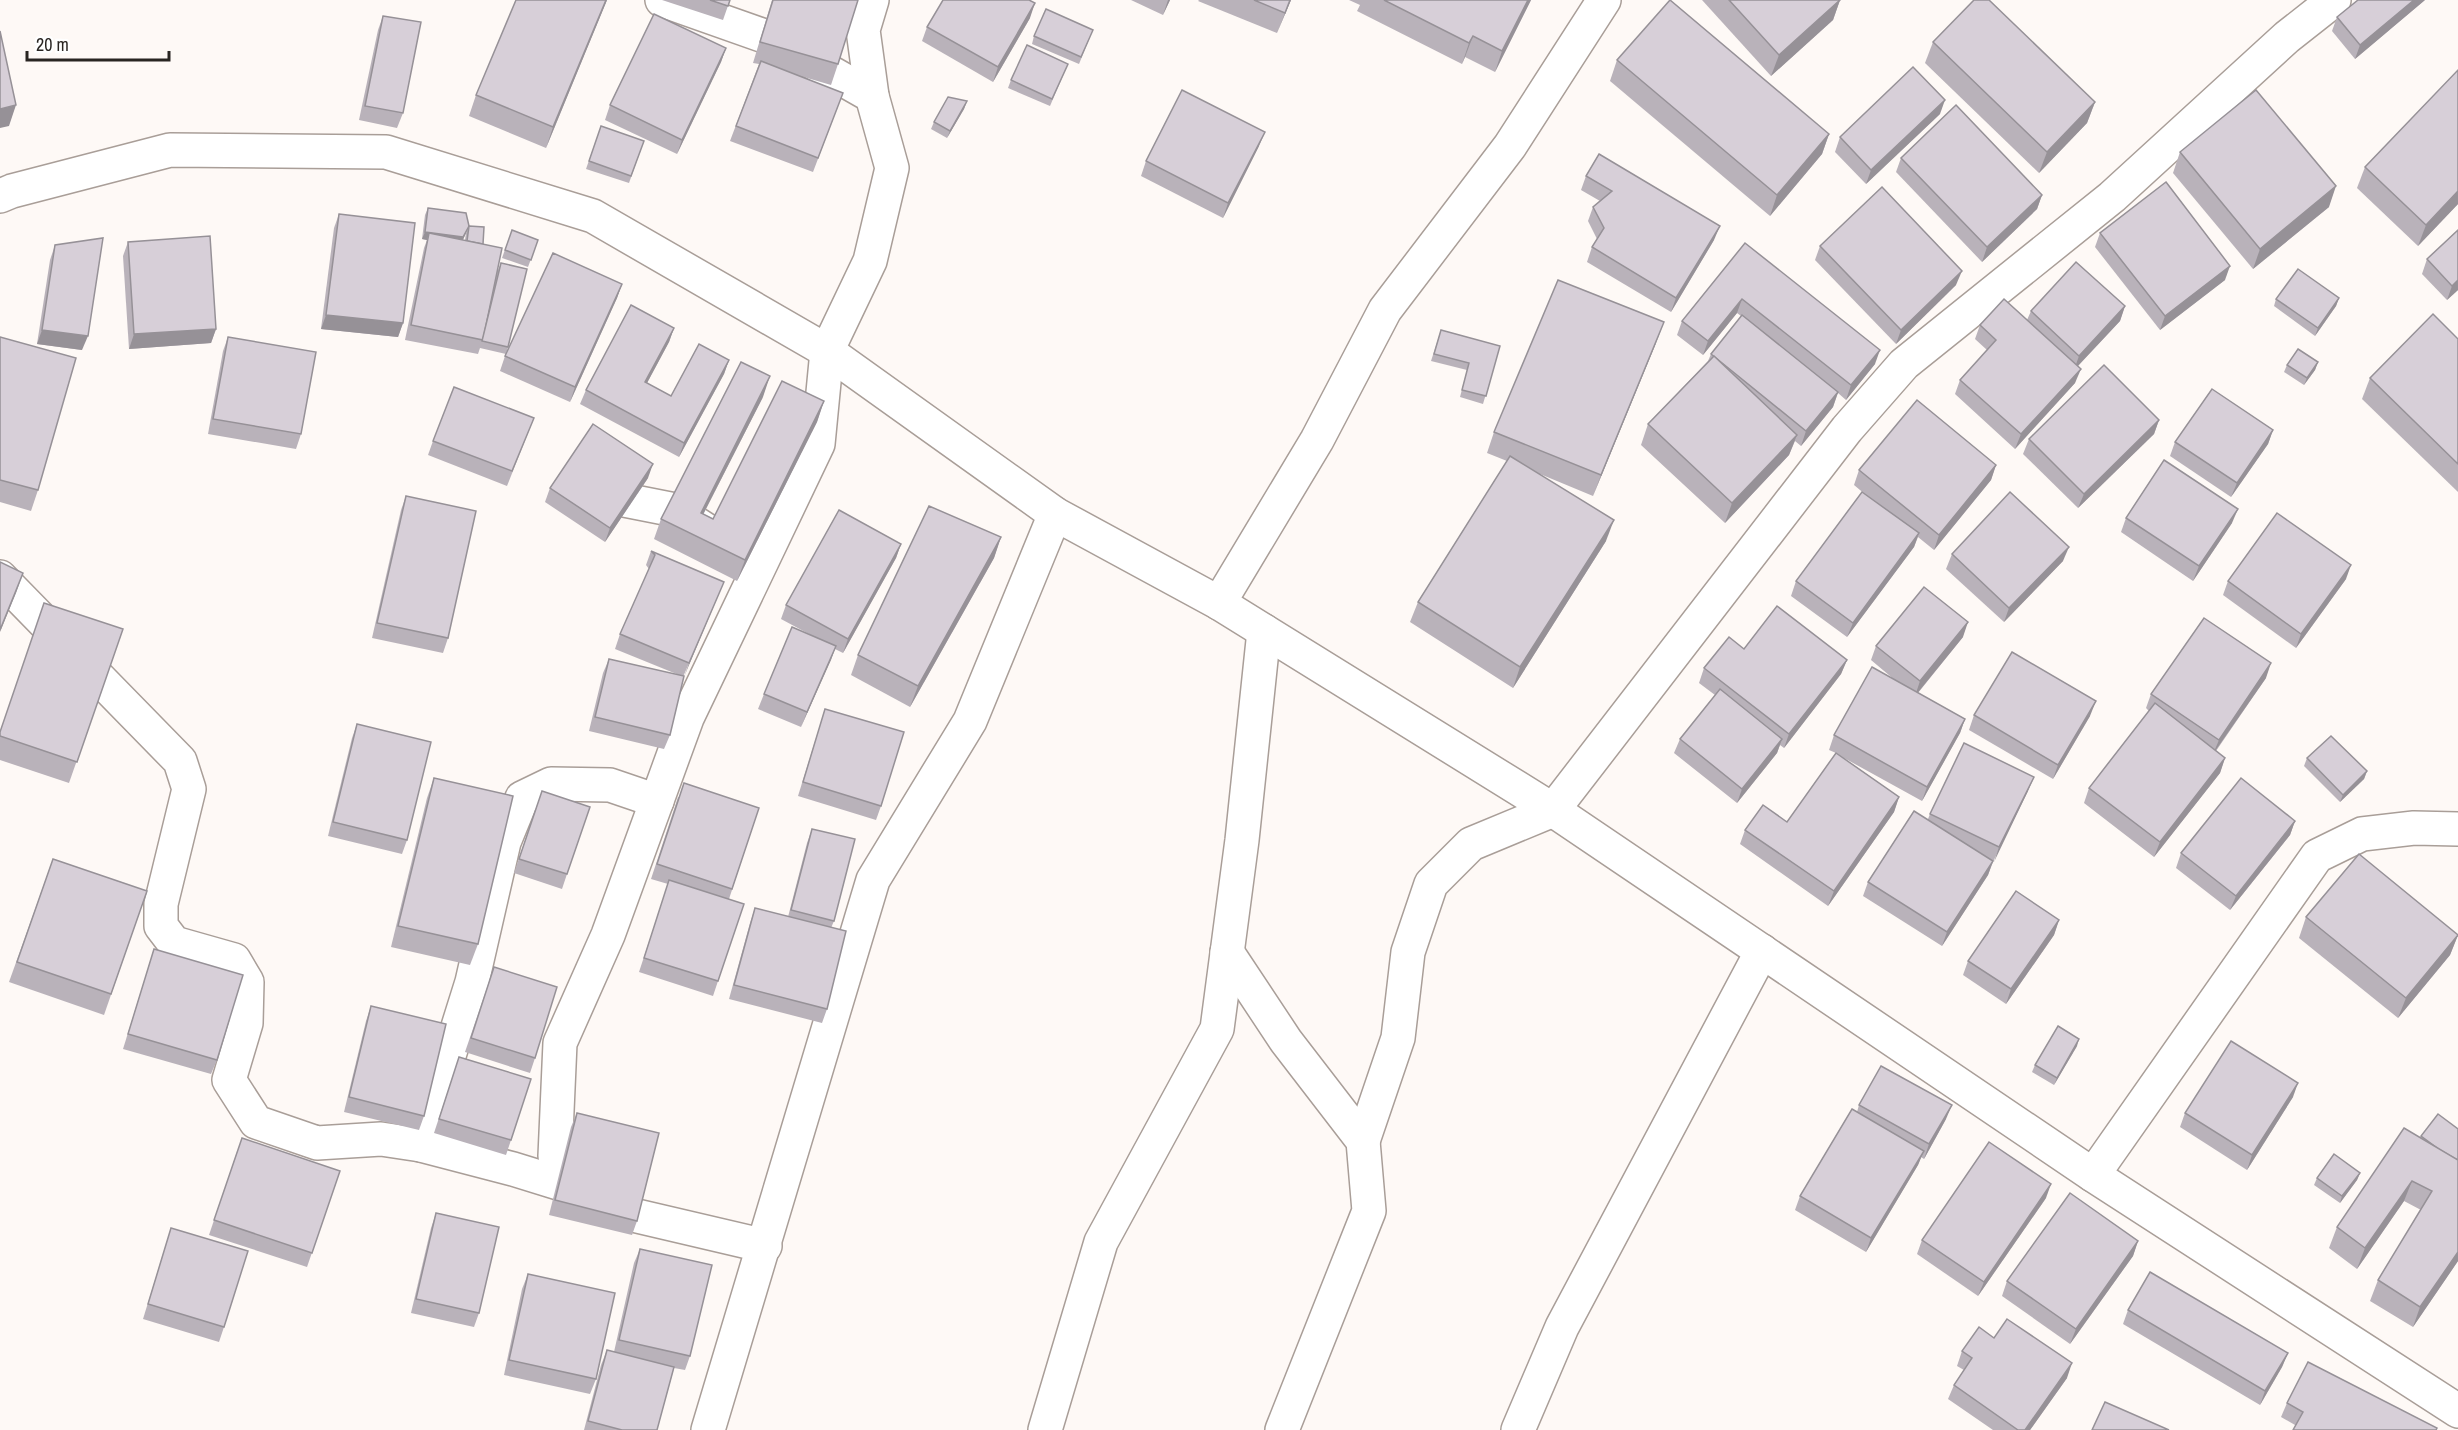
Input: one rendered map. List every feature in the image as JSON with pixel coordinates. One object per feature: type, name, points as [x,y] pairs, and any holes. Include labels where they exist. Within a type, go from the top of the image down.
[{"type":"street","points":[[662,0],[770,38],[872,96]]},
{"type":"street","points":[[568,1186],[555,1156],[560,1043],[609,935],[687,718],[818,444],[827,351],[870,261],[892,168],[872,96],[863,30],[872,0]]},
{"type":"street","points":[[1219,603],[1317,440],[1385,310],[1510,146],[1604,0]]},
{"type":"street","points":[[1282,1430],[1369,1211],[1364,1141],[1398,1038],[1408,952],[1431,884],[1471,844],[1553,810],[1847,429],[1904,364],[2112,197],[2287,37],[2334,0]]},
{"type":"street","points":[[0,196],[170,150],[386,152],[592,216],[827,351],[1055,514],[1219,603],[1553,810],[2093,1175],[2458,1412],[2454,1430]]},
{"type":"street","points":[[599,495],[675,510],[761,564]]},
{"type":"street","points":[[708,1430],[873,880],[970,721],[1055,514]]},
{"type":"street","points":[[0,577],[180,761],[189,789],[161,904],[161,926],[174,943],[234,960],[247,982],[246,1023],[229,1080],[256,1122],[317,1143],[381,1139],[421,1145],[568,1186],[620,1212],[765,1246]]},
{"type":"street","points":[[1046,1430],[1101,1242],[1217,1029],[1242,840],[1264,631]]},
{"type":"street","points":[[421,1145],[472,981],[504,842],[522,798],[551,784],[610,785],[657,801]]},
{"type":"street","points":[[2093,1175],[2316,856],[2362,834],[2414,828],[2458,828]]},
{"type":"street","points":[[1518,1430],[1562,1327],[1762,951]]},
{"type":"street","points":[[1227,952],[1286,1041],[1364,1141]]},
{"type":"building","points":[[516,0],[606,0],[553,127],[476,95]]},
{"type":"building","points":[[710,0],[730,0],[728,6]]},
{"type":"building","points":[[773,0],[858,0],[838,64],[760,42]]},
{"type":"building","points":[[943,0],[1029,0],[1035,3],[998,67],[927,27]]},
{"type":"building","points":[[1254,0],[1290,0],[1285,13]]},
{"type":"building","points":[[1384,0],[1528,0],[1502,51],[1473,36],[1469,43]]},
{"type":"building","points":[[1670,0],[1829,134],[1777,195],[1617,60]]},
{"type":"building","points":[[1729,0],[1840,0],[1779,55]]},
{"type":"building","points":[[1974,0],[1989,0],[2095,102],[2047,152],[1933,42]]},
{"type":"building","points":[[2358,0],[2414,0],[2360,45],[2337,17]]},
{"type":"building","points":[[1046,9],[1093,30],[1081,57],[1034,36]]},
{"type":"building","points":[[654,14],[726,48],[682,140],[610,105]]},
{"type":"building","points":[[383,16],[421,22],[403,113],[365,106]]},
{"type":"building","points":[[0,31],[16,105],[0,109]]},
{"type":"building","points":[[1027,45],[1068,64],[1052,99],[1011,80]]},
{"type":"building","points":[[761,61],[843,93],[818,158],[736,126]]},
{"type":"building","points":[[1913,67],[1945,100],[1871,170],[1840,137]]},
{"type":"building","points":[[2458,70],[2458,191],[2426,225],[2365,167]]},
{"type":"building","points":[[1182,90],[1265,132],[1228,203],[1146,161]]},
{"type":"building","points":[[2256,90],[2336,186],[2260,249],[2180,152]]},
{"type":"building","points":[[948,97],[967,101],[950,131],[934,122]]},
{"type":"building","points":[[1956,105],[2042,195],[1987,247],[1901,158]]},
{"type":"building","points":[[601,126],[644,141],[631,176],[589,161]]},
{"type":"building","points":[[1599,154],[1720,226],[1676,298],[1592,247],[1604,228],[1593,207],[1612,191],[1586,176]]},
{"type":"building","points":[[2166,182],[2230,266],[2165,316],[2100,233]]},
{"type":"building","points":[[1882,187],[1962,271],[1901,330],[1820,246]]},
{"type":"building","points":[[428,208],[466,213],[469,226],[463,237],[425,232]]},
{"type":"building","points":[[339,214],[415,223],[403,323],[326,315]]},
{"type":"building","points":[[469,226],[484,227],[483,244],[467,241]]},
{"type":"building","points":[[512,230],[538,240],[531,260],[505,250]]},
{"type":"building","points":[[2458,230],[2458,280],[2452,286],[2427,259]]},
{"type":"building","points":[[429,233],[502,248],[483,340],[411,325]]},
{"type":"building","points":[[210,236],[216,329],[134,334],[128,242]]},
{"type":"building","points":[[103,238],[88,336],[42,330],[55,245]]},
{"type":"building","points":[[1745,243],[1880,350],[1851,385],[1742,299],[1708,341],[1682,321]]},
{"type":"building","points":[[553,253],[622,284],[575,387],[505,356]]},
{"type":"building","points":[[2076,262],[2125,306],[2079,356],[2031,311]]},
{"type":"building","points":[[501,263],[527,269],[508,347],[482,341]]},
{"type":"building","points":[[2298,269],[2339,298],[2318,328],[2276,299]]},
{"type":"building","points":[[1558,280],[1664,322],[1601,475],[1494,432]]},
{"type":"building","points":[[2004,299],[2081,369],[2021,434],[1960,380],[1996,340],[1980,325]]},
{"type":"building","points":[[631,305],[674,328],[645,382],[671,396],[699,344],[729,360],[684,443],[586,390]]},
{"type":"building","points":[[2433,314],[2458,339],[2458,464],[2370,378]]},
{"type":"building","points":[[1742,315],[1838,392],[1806,431],[1711,354]]},
{"type":"building","points":[[1441,330],[1500,346],[1486,396],[1462,390],[1469,363],[1434,354]]},
{"type":"building","points":[[0,337],[76,358],[38,490],[0,480]]},
{"type":"building","points":[[228,337],[316,352],[301,434],[213,419]]},
{"type":"building","points":[[2298,349],[2318,362],[2307,378],[2287,365]]},
{"type":"building","points":[[1714,356],[1797,435],[1732,503],[1648,424]]},
{"type":"building","points":[[741,362],[770,376],[701,513],[713,519],[782,381],[824,401],[745,560],[661,519]]},
{"type":"building","points":[[2104,365],[2159,420],[2084,494],[2029,439]]},
{"type":"building","points":[[454,387],[534,418],[512,471],[433,441]]},
{"type":"building","points":[[2212,389],[2273,430],[2237,483],[2175,442]]},
{"type":"building","points":[[1917,400],[1996,465],[1939,535],[1859,470]]},
{"type":"building","points":[[593,424],[653,464],[610,528],[550,488]]},
{"type":"building","points":[[1510,456],[1614,520],[1520,667],[1418,602]]},
{"type":"building","points":[[2164,460],[2238,509],[2199,566],[2126,518]]},
{"type":"building","points":[[1862,492],[1919,533],[1853,623],[1796,581]]},
{"type":"building","points":[[2010,492],[2069,547],[2009,608],[1952,554]]},
{"type":"building","points":[[406,496],[476,511],[448,638],[377,623]]},
{"type":"building","points":[[929,506],[1001,537],[918,686],[858,655]]},
{"type":"building","points":[[839,510],[901,544],[848,639],[786,605]]},
{"type":"building","points":[[2277,513],[2351,565],[2301,634],[2228,581]]},
{"type":"building","points":[[651,551],[724,582],[689,663],[620,634],[655,555]]},
{"type":"building","points":[[0,562],[23,573],[0,630]]},
{"type":"building","points":[[1924,587],[1968,622],[1920,681],[1876,646]]},
{"type":"building","points":[[44,603],[123,629],[77,762],[0,736]]},
{"type":"building","points":[[1777,606],[1847,660],[1789,734],[1704,668],[1729,637],[1744,649]]},
{"type":"building","points":[[2204,618],[2271,663],[2219,740],[2151,694]]},
{"type":"building","points":[[792,627],[836,646],[807,712],[764,694]]},
{"type":"building","points":[[2012,652],[2096,701],[2058,765],[1974,715]]},
{"type":"building","points":[[609,659],[684,676],[670,735],[595,717]]},
{"type":"building","points":[[1872,667],[1965,719],[1927,787],[1834,735]]},
{"type":"building","points":[[1720,689],[1782,739],[1742,789],[1680,739]]},
{"type":"building","points":[[2155,703],[2225,758],[2160,842],[2089,788]]},
{"type":"building","points":[[825,709],[904,732],[881,806],[803,782]]},
{"type":"building","points":[[357,724],[431,742],[407,840],[333,822]]},
{"type":"building","points":[[2331,736],[2367,771],[2343,795],[2307,758]]},
{"type":"building","points":[[1964,743],[2034,777],[1999,847],[1930,814]]},
{"type":"building","points":[[1836,753],[1899,797],[1834,891],[1745,830],[1763,805],[1787,822]]},
{"type":"building","points":[[434,778],[513,796],[478,944],[398,926]]},
{"type":"building","points":[[2241,778],[2295,821],[2236,896],[2181,853]]},
{"type":"building","points":[[684,783],[759,808],[732,889],[657,864]]},
{"type":"building","points":[[542,791],[590,807],[567,874],[519,859]]},
{"type":"building","points":[[1914,811],[1993,861],[1947,932],[1868,882]]},
{"type":"building","points":[[812,829],[855,839],[834,921],[791,910]]},
{"type":"building","points":[[2359,854],[2458,935],[2406,998],[2306,917]]},
{"type":"building","points":[[53,859],[147,891],[111,994],[17,962]]},
{"type":"building","points":[[669,880],[744,904],[718,981],[644,958]]},
{"type":"building","points":[[2016,891],[2059,920],[2011,989],[1968,961]]},
{"type":"building","points":[[755,908],[846,931],[827,1009],[734,985]]},
{"type":"building","points":[[154,949],[243,975],[217,1060],[128,1034]]},
{"type":"building","points":[[494,967],[557,987],[535,1058],[471,1038]]},
{"type":"building","points":[[371,1006],[446,1024],[424,1116],[349,1097]]},
{"type":"building","points":[[2058,1026],[2079,1039],[2057,1078],[2035,1065]]},
{"type":"building","points":[[2231,1041],[2298,1083],[2252,1155],[2185,1113]]},
{"type":"building","points":[[459,1057],[531,1079],[511,1140],[439,1119]]},
{"type":"building","points":[[1881,1066],[1952,1105],[1929,1144],[1859,1105]]},
{"type":"building","points":[[1852,1109],[1924,1151],[1871,1238],[1800,1196]]},
{"type":"building","points":[[577,1113],[659,1133],[637,1221],[555,1200]]},
{"type":"building","points":[[2438,1114],[2458,1129],[2458,1160],[2421,1136]]},
{"type":"building","points":[[2404,1128],[2458,1160],[2458,1252],[2420,1307],[2378,1280],[2432,1191],[2412,1181],[2365,1248],[2337,1227]]},
{"type":"building","points":[[242,1138],[340,1171],[312,1253],[214,1220]]},
{"type":"building","points":[[1989,1142],[2051,1184],[1984,1282],[1922,1240]]},
{"type":"building","points":[[2334,1154],[2360,1173],[2342,1196],[2317,1178]]},
{"type":"building","points":[[2070,1193],[2138,1241],[2076,1329],[2007,1281]]},
{"type":"building","points":[[436,1213],[499,1227],[479,1313],[416,1299]]},
{"type":"building","points":[[171,1228],[248,1251],[224,1327],[148,1304]]},
{"type":"building","points":[[640,1249],[712,1265],[690,1356],[619,1340]]},
{"type":"building","points":[[2150,1272],[2288,1353],[2265,1391],[2128,1310]]},
{"type":"building","points":[[528,1274],[615,1293],[596,1379],[509,1360]]},
{"type":"building","points":[[2007,1319],[2072,1363],[2025,1430],[2018,1430],[1954,1385],[1972,1358],[1962,1351],[1979,1327],[1994,1338]]},
{"type":"building","points":[[607,1350],[674,1367],[657,1430],[622,1430],[588,1421]]},
{"type":"building","points":[[2308,1362],[2437,1428],[2436,1430],[2293,1430],[2303,1412],[2287,1403]]},
{"type":"building","points":[[2105,1402],[2169,1430],[2092,1430]]}]
